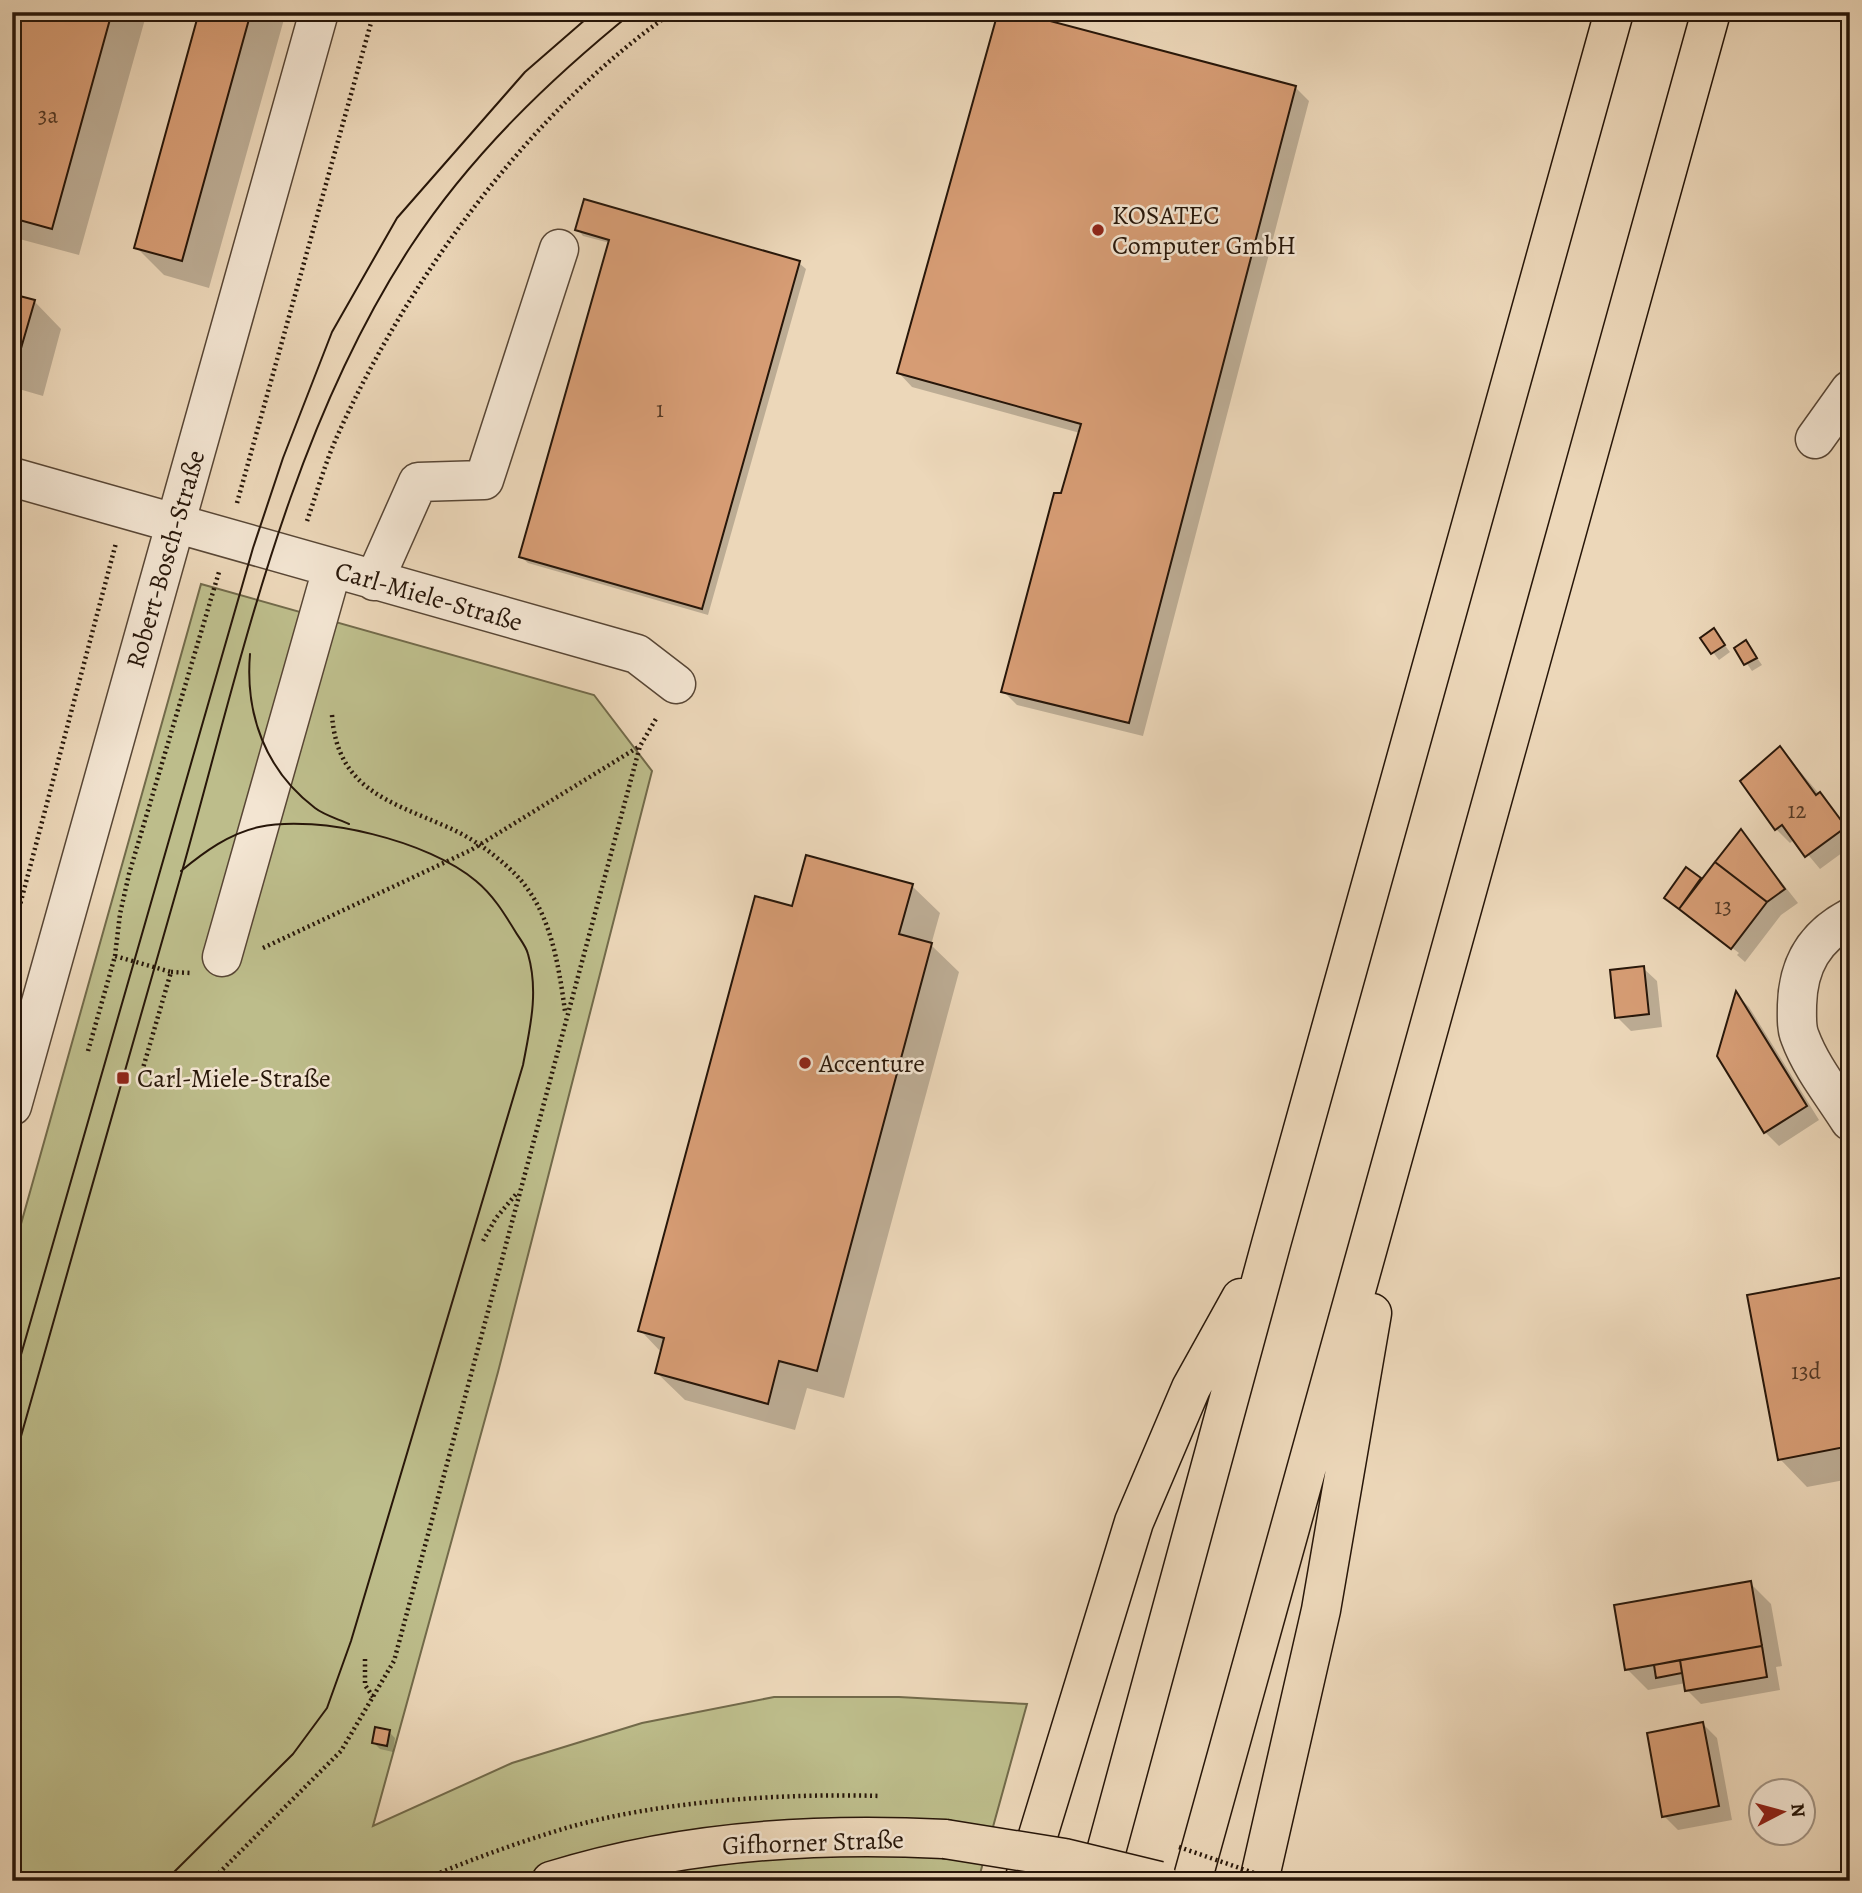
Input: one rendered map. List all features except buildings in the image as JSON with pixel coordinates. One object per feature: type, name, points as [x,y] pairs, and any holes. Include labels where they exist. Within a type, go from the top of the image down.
[{"type":"main road","points":[[1098,1881],[1271,1244],[1614,12]]},
{"type":"main road","points":[[1192,1881],[1711,12]]},
{"type":"main road","points":[[1259,1881],[1321,1610],[1407,1104]]},
{"type":"main road","points":[[1024,1881],[1134,1522],[1191,1388],[1271,1244]]},
{"type":"main road","name":"Gifhorner Straße","points":[[551,1881],[698,1847],[772,1838],[863,1835],[945,1839],[1064,1858],[1158,1881]]},
{"type":"street","name":"Robert-Bosch-Straße","points":[[12,1106],[319,12]]},
{"type":"street","points":[[374,581],[418,482],[484,480],[559,249]]},
{"type":"street","points":[[1815,439],[1850,390]]},
{"type":"street","name":"Carl-Miele-Straße","points":[[12,477],[637,654],[676,684]]},
{"type":"street","points":[[206,966],[332,569]]},
{"type":"street","points":[[1850,918],[1831,928],[1807,957],[1800,972],[1797,1011],[1798,1034],[1808,1056],[1850,1121]]},
{"type":"path","points":[[88,1051],[115,956],[120,914],[129,874],[228,540],[374,12]]},
{"type":"path","points":[[294,558],[335,442],[389,336],[441,254],[506,169],[582,84],[673,12]]},
{"type":"path","points":[[12,935],[125,510]]},
{"type":"path","points":[[211,1881],[341,1751],[394,1661],[640,746],[676,684]]},
{"type":"path","points":[[332,708],[333,730],[343,757],[365,787],[391,804],[478,843],[513,871],[540,910],[557,951],[566,1015]]},
{"type":"path","points":[[259,950],[471,850],[640,746]]},
{"type":"path","points":[[115,956],[171,972],[143,1068]]},
{"type":"path","points":[[483,1241],[496,1218],[519,1191]]},
{"type":"path","points":[[365,1659],[365,1685],[373,1697]]},
{"type":"green space","points":[[201,584],[594,695],[652,771],[498,1372],[373,1826],[512,1763],[642,1723],[774,1697],[899,1697],[1027,1704],[978,1881],[12,1881],[12,1256]]},
{"type":"tram line","points":[[12,1386],[253,548],[283,458],[332,332],[397,218],[525,72],[594,12]]},
{"type":"tram line","points":[[12,1468],[248,632],[300,472],[332,394],[368,318],[411,246],[459,181],[513,120],[571,64],[633,12]]},
{"type":"tram line","points":[[250,654],[249,676],[255,719],[271,758],[283,776],[315,808],[349,824]]},
{"type":"tram line","points":[[165,1881],[293,1754],[327,1708],[351,1641],[523,1065],[533,996],[527,951],[493,898],[482,886],[456,867],[403,843],[372,834],[312,824],[259,827],[218,844],[181,871]]},
{"type":"place","name":"KOSATEC Computer GmbH","points":[[1098,230]]},
{"type":"place","name":"Accenture","points":[[805,1063]]},
{"type":"place","name":"Carl-Miele-Straße","points":[[123,1078]]}]
